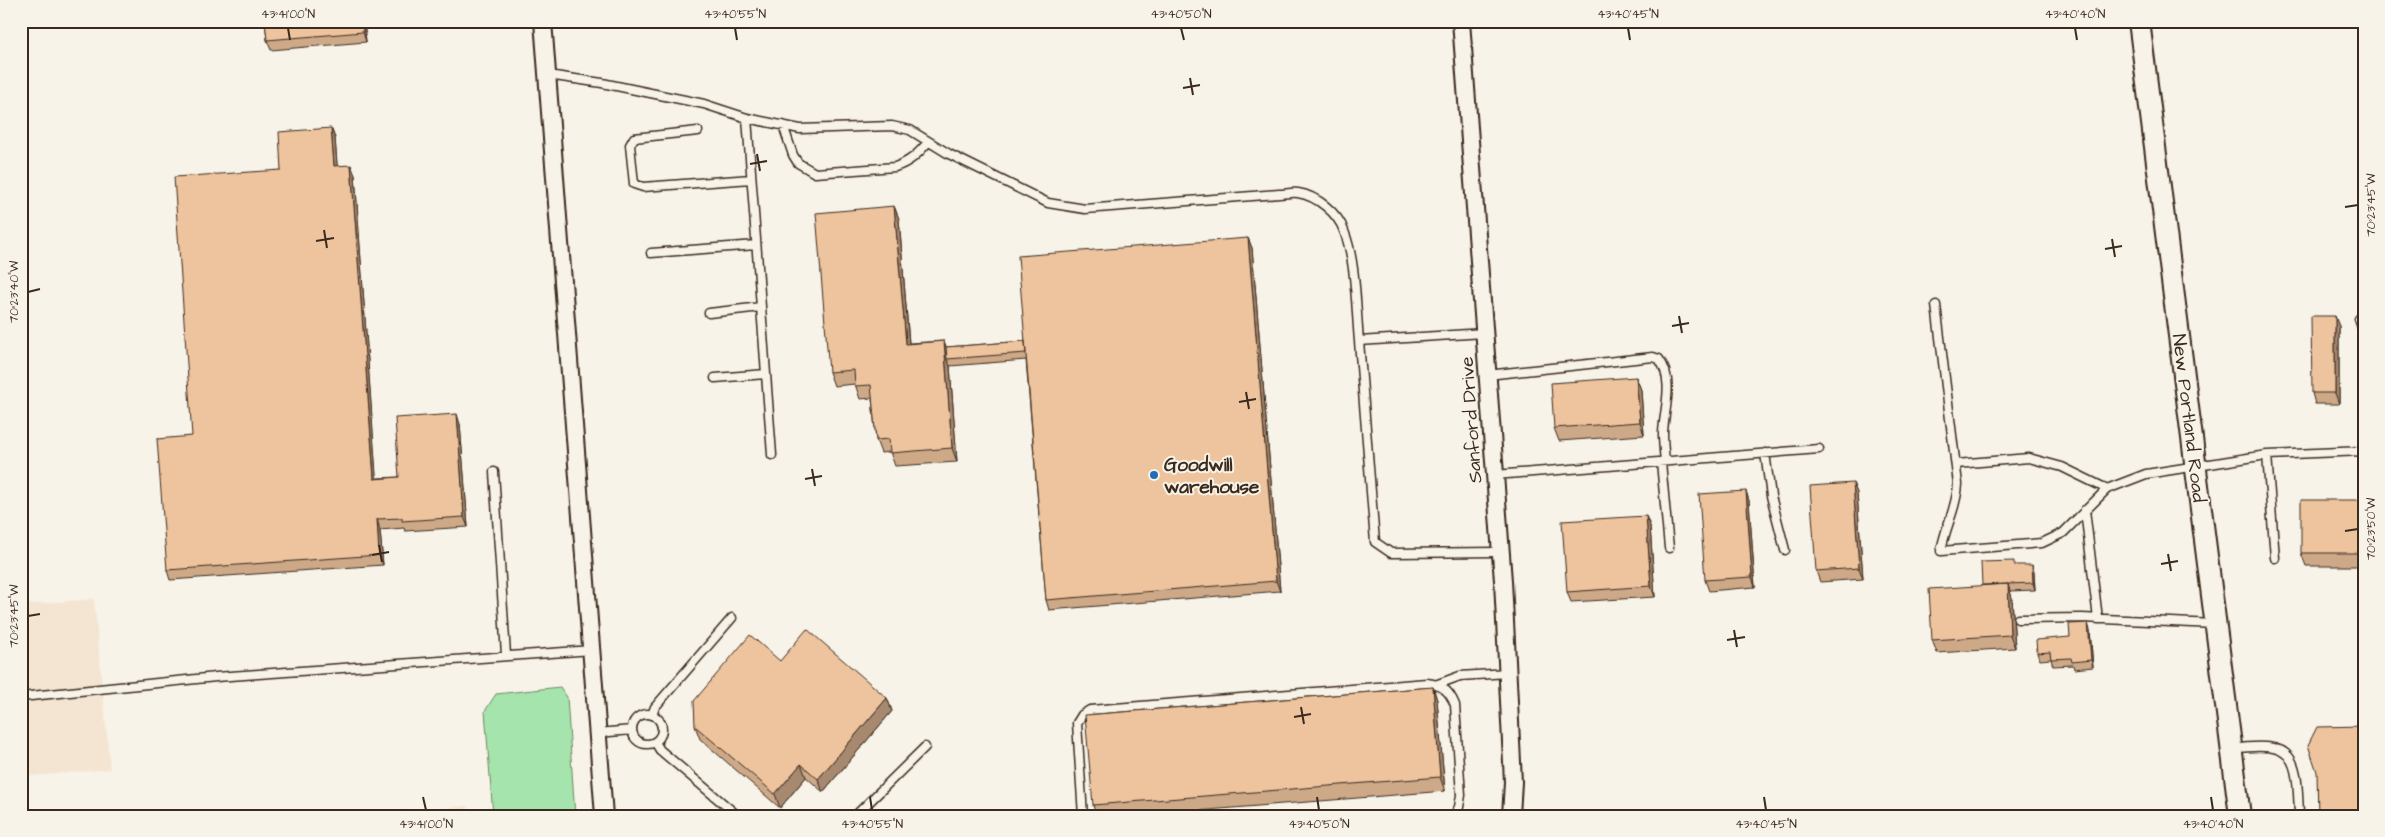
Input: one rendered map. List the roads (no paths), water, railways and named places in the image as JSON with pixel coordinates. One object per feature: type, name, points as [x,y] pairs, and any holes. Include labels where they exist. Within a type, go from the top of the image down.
[{"type":"street","points":[[544,21],[604,816]]},
{"type":"street","name":"Sanford Drive","points":[[1461,21],[1508,673],[1513,782],[1511,816]]},
{"type":"street","name":"New Portland Road","points":[[2139,21],[2240,816]]},
{"type":"lane","points":[[548,75],[602,83],[695,102],[747,118],[800,129],[892,126],[910,130],[928,142],[1024,192],[1048,203],[1064,207],[1085,209],[1298,193],[1310,197],[1326,206],[1344,230],[1350,252],[1375,542],[1391,554],[1500,552]]},
{"type":"lane","points":[[747,118],[772,455]]},
{"type":"lane","points":[[784,126],[792,155],[798,163],[815,173],[895,167],[912,159],[928,142]]},
{"type":"lane","points":[[698,131],[634,138],[630,145],[634,184],[642,187],[751,179]]},
{"type":"lane","points":[[651,253],[756,245]]},
{"type":"lane","points":[[1936,305],[1956,464],[1958,498],[1941,550],[2042,543],[2063,533],[2107,489],[2146,474],[2267,455],[2364,451]]},
{"type":"lane","points":[[709,313],[761,307]]},
{"type":"lane","points":[[2359,319],[2364,333]]},
{"type":"lane","points":[[1359,341],[1484,332]]},
{"type":"lane","points":[[1487,375],[1653,357],[1660,359],[1667,377],[1663,462],[1669,548]]},
{"type":"lane","points":[[715,378],[766,374]]},
{"type":"lane","points":[[1495,475],[1819,449]]},
{"type":"lane","points":[[1765,453],[1772,496],[1785,550]]},
{"type":"lane","points":[[2267,455],[2275,558]]},
{"type":"lane","points":[[1956,464],[2029,458],[2062,467],[2107,489]]},
{"type":"lane","points":[[494,472],[506,655]]},
{"type":"lane","points":[[2085,510],[2098,619]]},
{"type":"lane","points":[[652,715],[655,707],[732,618]]},
{"type":"lane","points":[[2018,619],[2098,619],[2217,624]]},
{"type":"lane","points":[[21,697],[216,678],[592,650]]},
{"type":"lane","points":[[1083,816],[1077,723],[1082,715],[1090,710],[1427,683],[1438,684],[1460,676],[1508,673]]},
{"type":"lane","points":[[1438,684],[1450,693],[1455,705],[1461,795],[1459,807],[1454,816]]},
{"type":"lane","points":[[641,715],[652,715],[660,721],[662,726],[661,735],[651,744],[642,743],[634,737],[632,730],[637,718],[641,715]]},
{"type":"lane","points":[[598,732],[632,730]]},
{"type":"lane","points":[[655,742],[660,750],[738,816]]},
{"type":"lane","points":[[2232,749],[2260,745],[2280,749],[2290,757],[2298,793],[2299,816]]},
{"type":"lane","points":[[855,816],[925,747]]},
{"type":"place","name":"Goodwill warehouse","points":[[1154,475]]}]
